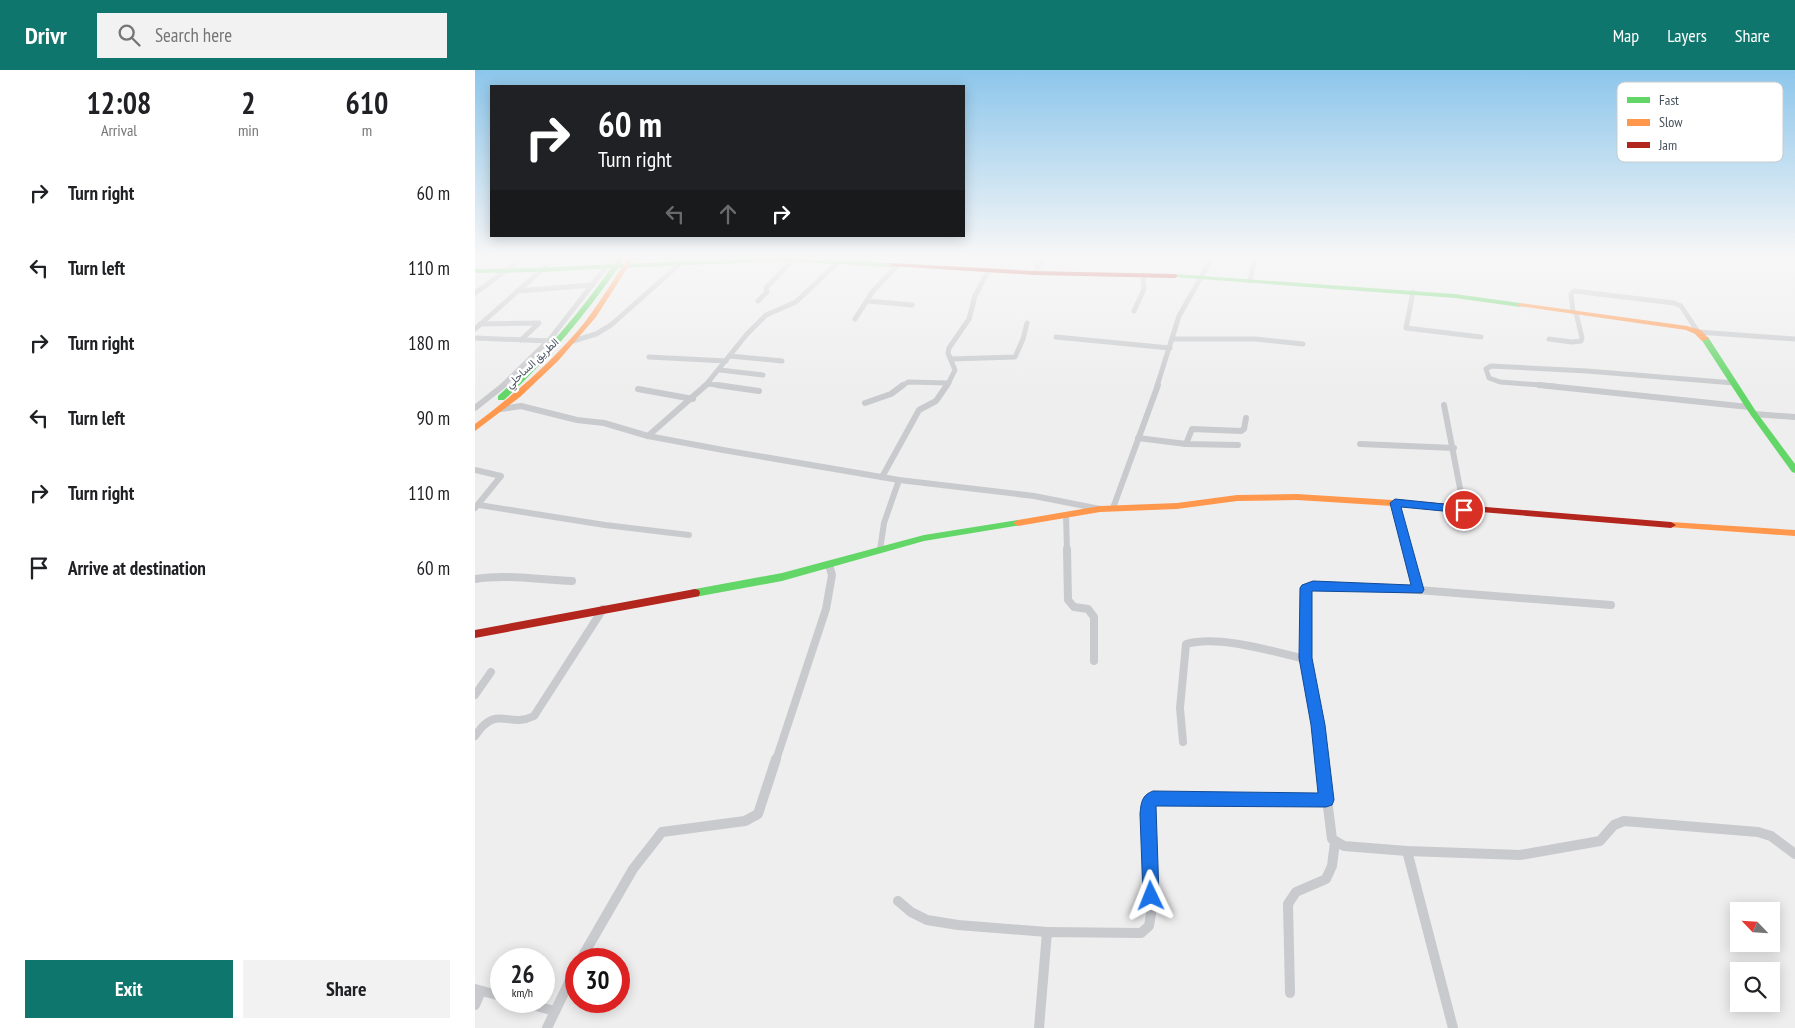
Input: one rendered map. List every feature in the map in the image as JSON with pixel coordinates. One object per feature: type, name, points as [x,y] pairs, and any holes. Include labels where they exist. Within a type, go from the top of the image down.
[{"type":"main road","name":"الطريق الساحلي","points":[[475,418],[503,396],[553,350],[590,303]]},
{"type":"main road","name":"الطريق الساحلي","points":[[475,428],[501,409],[518,402],[573,341],[602,303]]},
{"type":"main road","points":[[1508,303],[1687,328],[1698,332],[1795,470]]},
{"type":"main road","points":[[475,634],[783,577],[924,538],[1100,509],[1177,506],[1237,498],[1317,498],[1741,530],[1795,532]]},
{"type":"street","points":[[475,329],[504,303]]},
{"type":"street","points":[[475,408],[517,375],[550,341],[582,303]]},
{"type":"street","points":[[573,341],[596,334],[611,326],[635,303]]},
{"type":"street","points":[[648,436],[693,399],[708,384],[766,315],[794,303]]},
{"type":"street","points":[[855,319],[867,303]]},
{"type":"street","points":[[887,303],[912,305]]},
{"type":"street","points":[[882,477],[919,410],[936,401],[949,383],[955,370],[948,354],[949,348],[969,319],[973,303]]},
{"type":"street","points":[[1134,310],[1137,303]]},
{"type":"street","points":[[1113,508],[1170,348],[1179,316],[1186,303]]},
{"type":"street","points":[[1411,303],[1406,328],[1481,337]]},
{"type":"street","points":[[1549,339],[1572,342],[1581,341],[1582,338],[1572,303]]},
{"type":"street","points":[[1672,303],[1681,306],[1698,332],[1795,339]]},
{"type":"street","points":[[480,324],[539,323],[521,340]]},
{"type":"street","points":[[951,359],[1015,357],[1023,340],[1027,323]]},
{"type":"street","points":[[1056,336],[1170,348]]},
{"type":"street","points":[[475,338],[550,341]]},
{"type":"street","points":[[1173,339],[1255,340],[1303,344]]},
{"type":"street","points":[[730,356],[782,361]]},
{"type":"street","points":[[649,357],[726,361]]},
{"type":"street","points":[[1734,383],[1587,371],[1491,366],[1486,369],[1489,378],[1499,382],[1584,389],[1795,416]]},
{"type":"street","points":[[720,370],[763,375]]},
{"type":"street","points":[[865,403],[891,394],[908,382],[949,383]]},
{"type":"street","points":[[708,384],[759,391]]},
{"type":"street","points":[[638,389],[693,399]]},
{"type":"street","points":[[518,402],[577,420],[604,424],[648,436],[899,480],[1001,491],[1100,509]]},
{"type":"street","points":[[1444,405],[1454,448],[1464,510]]},
{"type":"street","points":[[1185,444],[1192,429],[1241,431],[1244,429],[1246,418]]},
{"type":"street","points":[[1138,438],[1185,444],[1238,445]]},
{"type":"street","points":[[1360,444],[1454,448]]},
{"type":"street","points":[[475,470],[501,476],[477,506]]},
{"type":"street","points":[[880,550],[880,536],[885,515],[899,480]]},
{"type":"street","points":[[1395,503],[1418,590]]},
{"type":"street","points":[[477,506],[689,535]]},
{"type":"street","points":[[1066,515],[1068,600],[1075,607],[1089,609],[1092,612],[1094,617],[1093,661]]},
{"type":"street","points":[[587,948],[633,869],[662,832],[745,821],[758,814],[826,609],[832,575],[829,565]]},
{"type":"street","points":[[475,579],[496,576],[533,580],[572,581]]},
{"type":"street","points":[[1611,606],[1418,590],[1309,586],[1305,592],[1305,658],[1318,725],[1331,835],[1335,842],[1344,846],[1407,851],[1520,855],[1600,841],[1614,825],[1624,822],[1758,832],[1771,836],[1795,854]]},
{"type":"street","points":[[475,736],[483,724],[490,719],[528,719],[534,716],[603,609]]},
{"type":"street","points":[[1183,742],[1180,708],[1186,644],[1194,642],[1238,644],[1305,658]]},
{"type":"street","points":[[475,695],[491,672]]},
{"type":"street","points":[[898,901],[911,912],[927,920],[959,925],[1047,932],[1141,933],[1146,930],[1151,914],[1148,814],[1149,802],[1153,798],[1326,800]]},
{"type":"street","points":[[1290,994],[1288,904],[1290,896],[1299,889],[1321,882],[1330,874],[1335,842]]},
{"type":"street","points":[[1407,851],[1453,1028]]},
{"type":"street","points":[[1039,1028],[1047,932]]},
{"type":"street","points":[[475,1005],[478,990]]},
{"type":"street","points":[[555,1011],[565,991]]},
{"type":"street","points":[[547,1028],[554,1013]]},
{"type":"traffic: fast","points":[[501,398],[551,349],[589,303]]},
{"type":"traffic: fast","points":[[1503,303],[1520,305]]},
{"type":"traffic: fast","points":[[1705,339],[1754,414],[1795,470]]},
{"type":"traffic: fast","points":[[695,593],[782,577],[924,538],[1018,523]]},
{"type":"traffic: slow","points":[[475,428],[503,407],[555,360],[601,303]]},
{"type":"traffic: slow","points":[[1520,305],[1687,328],[1698,332],[1705,339]]},
{"type":"traffic: slow","points":[[1018,523],[1100,509],[1177,506],[1237,498],[1297,497],[1424,505]]},
{"type":"traffic: slow","points":[[1671,525],[1795,533]]},
{"type":"traffic: jam","points":[[1424,505],[1671,525]]},
{"type":"traffic: jam","points":[[475,634],[695,593]]},
{"type":"route","points":[[1151,896],[1148,814],[1149,802],[1153,798],[1326,800],[1318,725],[1305,658],[1306,588],[1313,585],[1418,590],[1395,503],[1464,510]]}]
